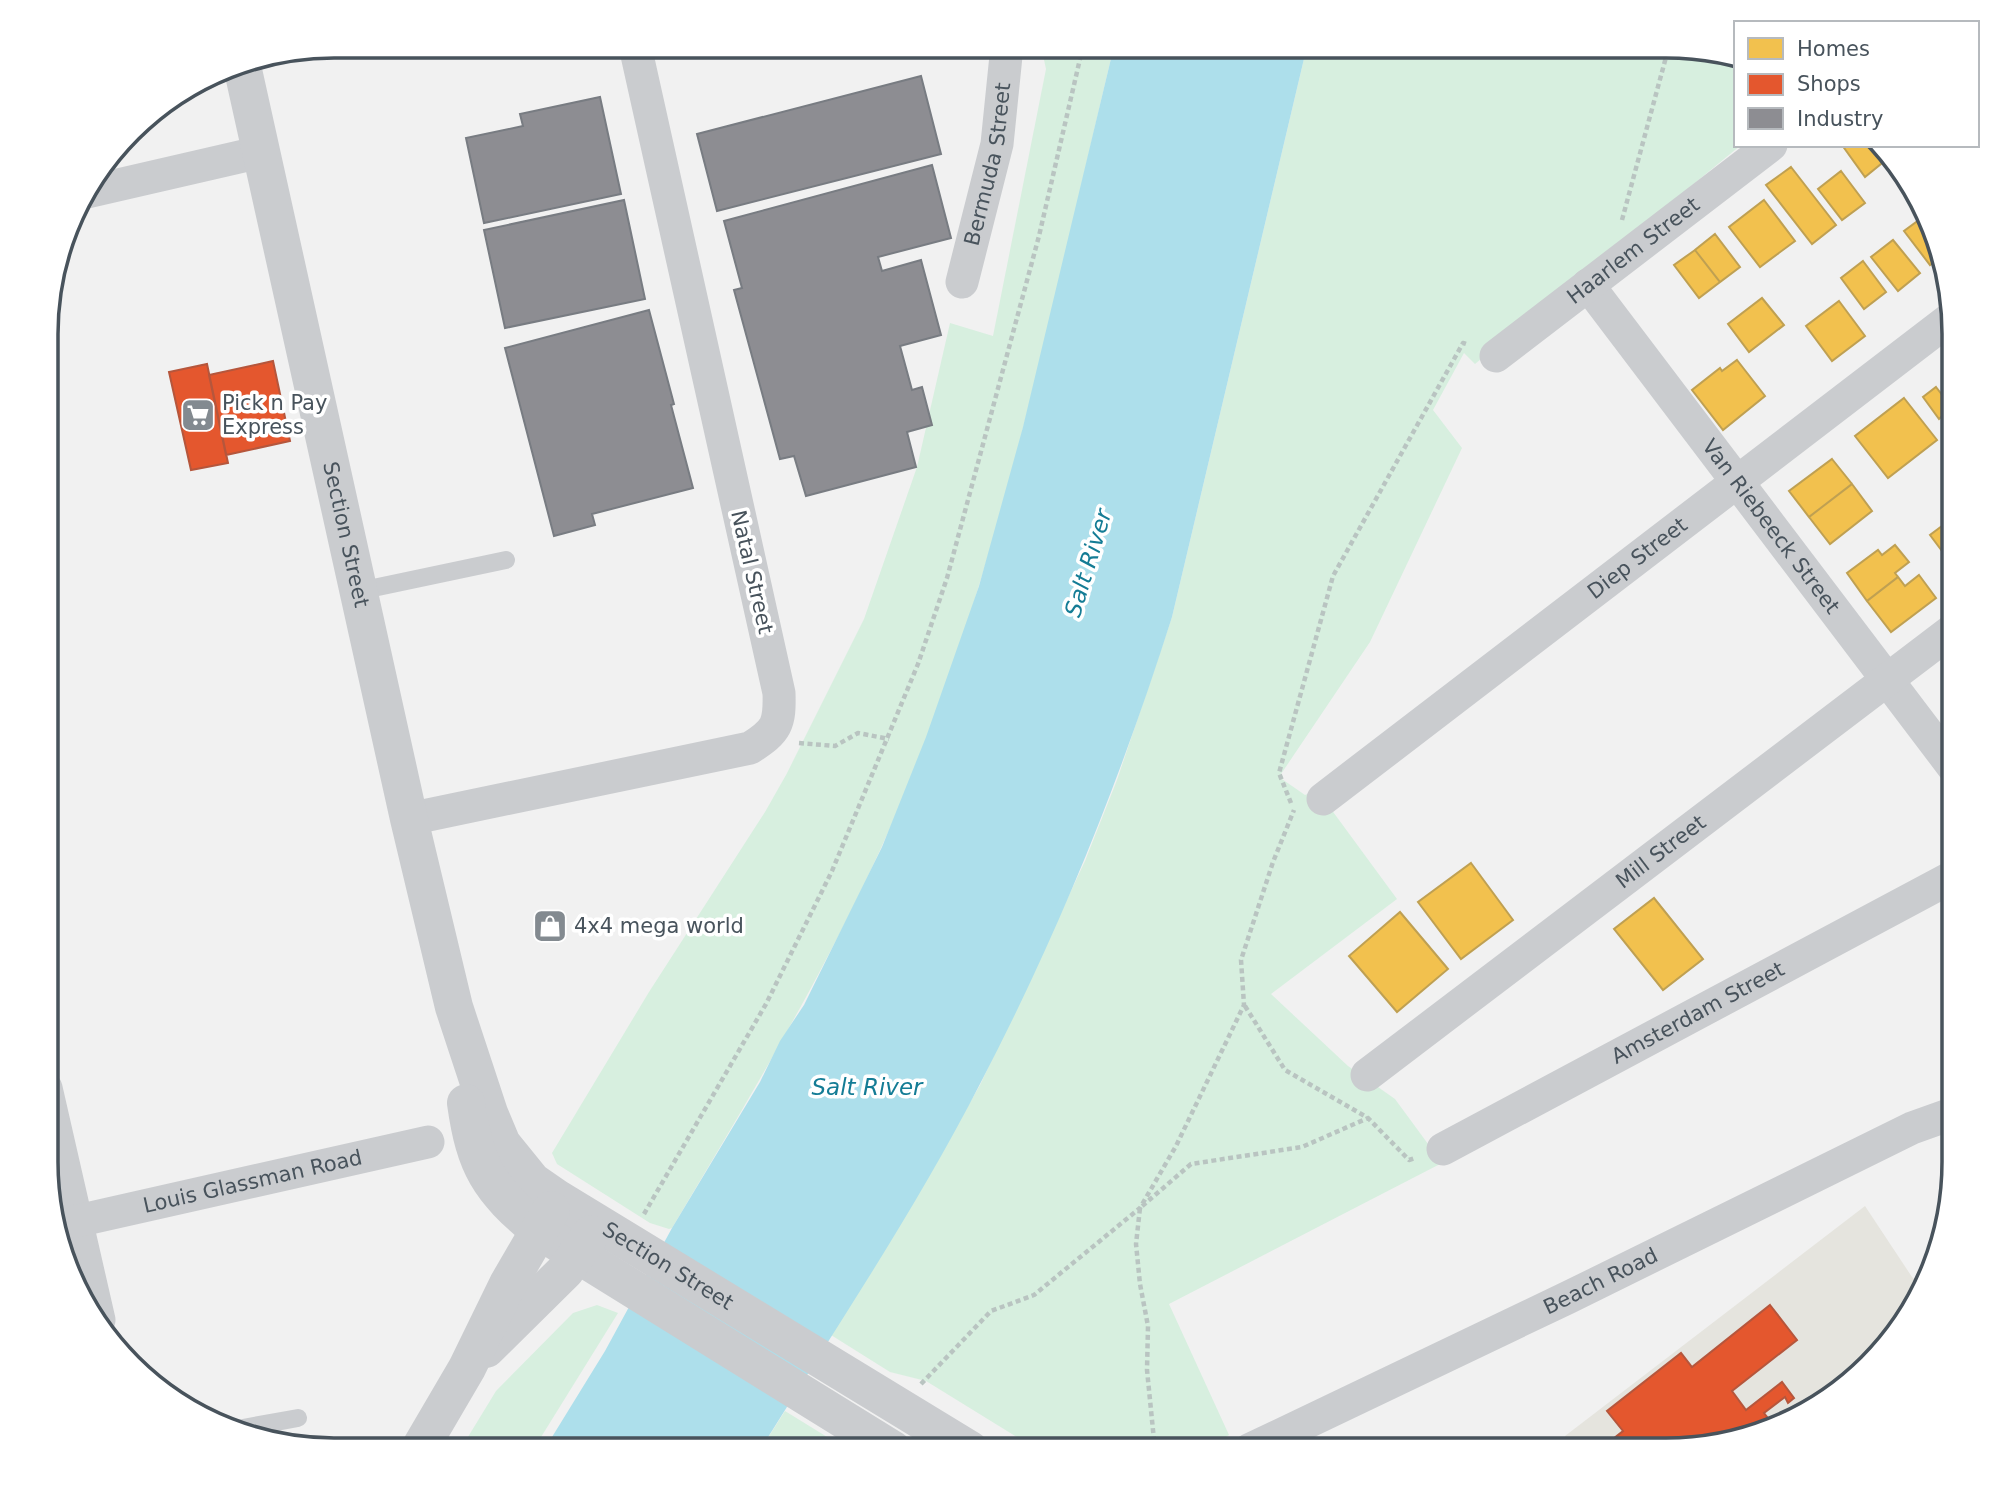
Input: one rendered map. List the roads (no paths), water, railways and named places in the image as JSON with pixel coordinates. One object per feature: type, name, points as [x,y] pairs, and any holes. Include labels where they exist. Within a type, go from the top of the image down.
[{"type":"street","name":"Natal Street","points":[[409,819],[750,748],[770,736],[780,715],[779,693],[638,58]]},
{"type":"street","name":"Bermuda Street","points":[[962,282],[997,145],[1006,58]]},
{"type":"street","name":"Section Street","points":[[244,73],[409,819],[454,1007],[469,1126],[478,1158],[490,1183],[508,1204],[548,1215],[598,1223],[648,1241],[842,1372],[950,1438]]},
{"type":"street","name":"Haarlem Street","points":[[1496,356],[1768,147]]},
{"type":"street","points":[[99,188],[261,152]]},
{"type":"street","name":"Van Riebeeck Street","points":[[1588,285],[1942,752]]},
{"type":"street","name":"Diep Street","points":[[1308,805],[1942,325]]},
{"type":"street","name":"Mill Street","points":[[1367,1075],[1942,638]]},
{"type":"street","name":"Amsterdam Street","points":[[1443,1149],[1942,882]]},
{"type":"street","name":"Beach Road","points":[[1274,1438],[1555,1304],[1912,1128],[1942,1117]]},
{"type":"street","points":[[58,1139],[94,1299]]},
{"type":"street","name":"Louis Glassman Road","points":[[77,1221],[428,1142]]},
{"type":"street","name":"Section Street","points":[[548,1215],[578,1255],[873,1438]]},
{"type":"street","points":[[426,1438],[467,1368],[508,1284],[548,1215]]},
{"type":"street","points":[[467,1368],[565,1271],[598,1223]]},
{"type":"lane","points":[[359,591],[506,560]]},
{"type":"lane","points":[[253,1426],[298,1418]]},
{"type":"water","name":"Salt River","points":[[1111,58],[1304,58],[1172,617],[1132,736],[1087,854],[1010,1026],[956,1129],[874,1268],[768,1438],[551,1438],[605,1351],[672,1228],[760,1082],[780,1041],[804,1005],[882,847],[926,737],[979,586],[1023,427]]},
{"type":"place","name":"Pick n Pay Express","points":[[198,415]]},
{"type":"place","name":"4x4 mega world","points":[[550,926]]}]
